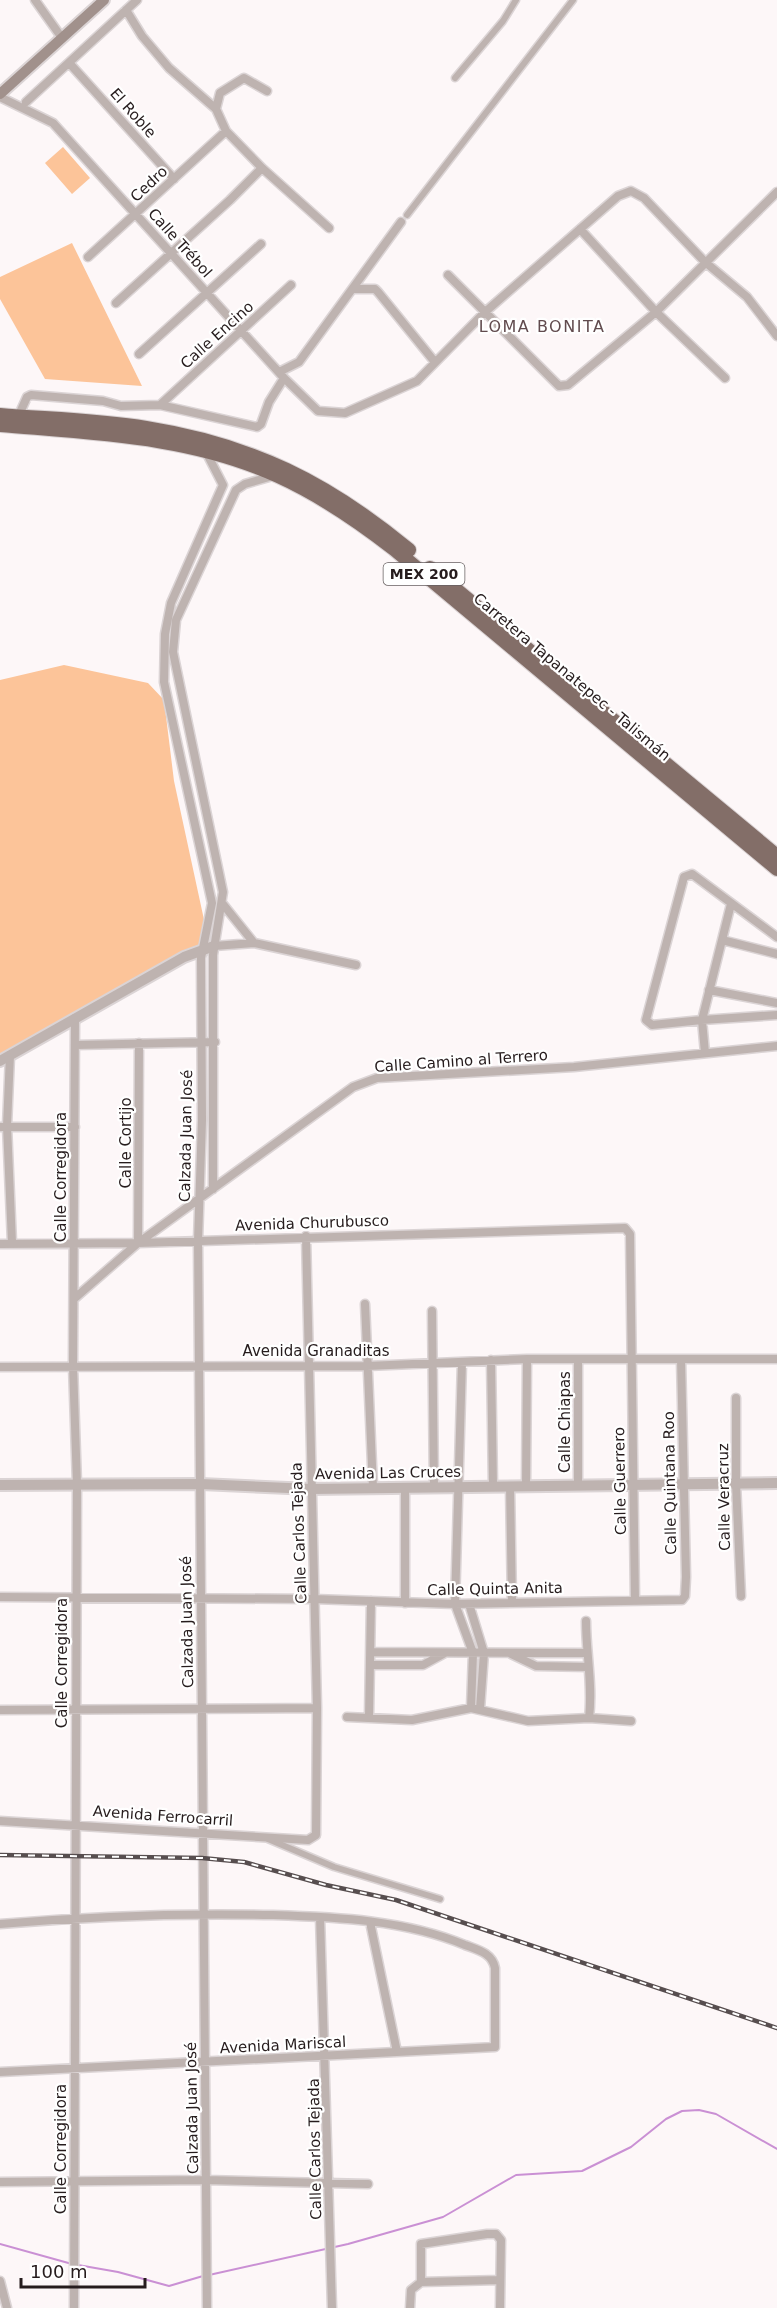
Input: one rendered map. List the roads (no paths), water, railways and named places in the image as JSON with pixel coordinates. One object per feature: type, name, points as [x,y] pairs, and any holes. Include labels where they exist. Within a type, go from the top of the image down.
[{"type":"highway","name":"Carretera Tapanatepec - Talismán","points":[[0,415],[144,428],[222,444],[260,458],[324,488],[374,520],[777,856]]},
{"type":"highway","name":"Carretera Tapanatepec - Talismán","points":[[0,425],[125,436],[206,452],[276,475],[360,523],[394,549],[777,869]]},
{"type":"main road","points":[[0,95],[104,0]]},
{"type":"street","points":[[35,0],[62,38]]},
{"type":"street","points":[[26,102],[137,0]]},
{"type":"street","points":[[455,78],[502,21],[516,0]]},
{"type":"street","points":[[18,417],[27,397],[31,395],[103,401],[126,406],[160,405],[257,428],[261,424],[268,402],[282,375],[299,362],[404,219],[573,0]]},
{"type":"street","points":[[126,10],[142,36],[169,68],[204,96],[216,109],[226,130],[262,168],[329,228]]},
{"type":"street","name":"El Roble","points":[[71,64],[174,179]]},
{"type":"street","points":[[204,96],[220,93],[244,78],[267,91]]},
{"type":"street","points":[[216,109],[220,93]]},
{"type":"street","name":"Calle Trébol","points":[[0,95],[52,123],[171,255],[318,411],[333,414],[345,413],[417,381],[434,361]]},
{"type":"street","name":"Cedro","points":[[88,257],[226,130]]},
{"type":"street","points":[[116,303],[171,255],[262,168]]},
{"type":"street","points":[[353,289],[375,289],[434,361],[618,196],[631,191],[644,198],[705,262],[747,297],[777,336]]},
{"type":"street","points":[[448,275],[484,314],[559,386],[568,385],[656,312],[777,192]]},
{"type":"street","points":[[580,229],[656,312],[725,378]]},
{"type":"street","points":[[139,354],[261,244]]},
{"type":"street","name":"Calle Encino","points":[[160,405],[291,285]]},
{"type":"street","points":[[206,452],[223,485],[236,490]]},
{"type":"street","points":[[254,943],[223,903],[173,652],[176,620],[236,490],[245,484],[276,475]]},
{"type":"street","points":[[211,940],[212,903],[164,682],[165,634],[171,603],[223,485]]},
{"type":"street","points":[[777,937],[692,874],[684,877],[646,1020],[652,1025],[777,1016]]},
{"type":"street","points":[[212,903],[223,903]]},
{"type":"street","points":[[0,1061],[202,949],[211,940],[223,903]]},
{"type":"street","points":[[705,1053],[702,1020],[731,904]]},
{"type":"street","points":[[211,940],[254,943],[356,965]]},
{"type":"street","name":"Calzada Juan José","points":[[211,940],[214,1042],[213,1189]]},
{"type":"street","points":[[722,940],[777,954]]},
{"type":"street","name":"Calzada Juan José","points":[[202,949],[198,1240],[201,1484],[199,1599],[205,1834],[202,1913],[207,2308]]},
{"type":"street","points":[[710,990],[777,1003]]},
{"type":"street","name":"Calle Corregidora","points":[[74,2308],[77,1485],[74,1365],[75,1018]]},
{"type":"street","points":[[76,1045],[214,1042]]},
{"type":"street","name":"Calle Cortijo","points":[[138,1243],[139,1043]]},
{"type":"street","name":"Calle Camino al Terrero","points":[[75,1298],[138,1243],[353,1087],[377,1078],[574,1067],[777,1046]]},
{"type":"street","points":[[10,1055],[3,1126],[12,1243]]},
{"type":"street","points":[[3,1126],[75,1126]]},
{"type":"street","name":"Avenida Churubusco","points":[[0,1244],[138,1243],[306,1236],[625,1228]]},
{"type":"street","name":"Calle Guerrero","points":[[625,1228],[630,1234],[635,1601]]},
{"type":"street","name":"Calle Carlos Tejada","points":[[306,1236],[318,1829]]},
{"type":"street","points":[[366,1304],[373,1488]]},
{"type":"street","points":[[432,1311],[434,1487]]},
{"type":"street","points":[[526,1486],[527,1359]]},
{"type":"street","name":"Avenida Granaditas","points":[[0,1367],[199,1364],[367,1366],[527,1359],[777,1359]]},
{"type":"street","name":"Calle Quintana Roo","points":[[676,1601],[685,1596],[686,1577],[681,1359]]},
{"type":"street","points":[[491,1360],[493,1486]]},
{"type":"street","name":"Calle Chiapas","points":[[578,1360],[578,1485]]},
{"type":"street","points":[[462,1362],[455,1605],[473,1653],[476,1708]]},
{"type":"street","name":"Calle Veracruz","points":[[736,1398],[736,1483],[741,1596]]},
{"type":"street","name":"Avenida Las Cruces","points":[[0,1485],[201,1484],[311,1489],[777,1483]]},
{"type":"street","points":[[510,1486],[512,1603]]},
{"type":"street","points":[[405,1487],[405,1603]]},
{"type":"street","name":"Calle Quinta Anita","points":[[0,1597],[314,1599],[455,1605],[676,1601]]},
{"type":"street","points":[[369,1717],[371,1601]]},
{"type":"street","points":[[469,1604],[484,1653],[476,1708]]},
{"type":"street","points":[[586,1621],[586,1653],[592,1694],[589,1718]]},
{"type":"street","points":[[371,1652],[586,1653]]},
{"type":"street","points":[[370,1665],[423,1665],[446,1653]]},
{"type":"street","points":[[508,1653],[536,1666],[588,1667]]},
{"type":"street","points":[[0,1710],[317,1708]]},
{"type":"street","points":[[346,1717],[412,1720],[476,1708],[528,1721],[589,1718],[631,1721]]},
{"type":"street","name":"Avenida Ferrocarril","points":[[0,1821],[76,1824],[205,1834],[259,1835],[308,1840],[316,1835],[318,1829]]},
{"type":"street","points":[[259,1835],[334,1867],[440,1899]]},
{"type":"street","points":[[0,1924],[75,1917],[202,1913],[320,1917],[370,1922],[397,2052]]},
{"type":"street","name":"Calle Carlos Tejada","points":[[320,1917],[327,2056],[328,2182],[333,2308]]},
{"type":"street","name":"Avenida Mariscal","points":[[0,2072],[495,2047],[495,1968],[491,1957],[419,1929],[370,1922]]},
{"type":"street","points":[[0,2182],[206,2180],[368,2184]]},
{"type":"street","points":[[421,2282],[421,2244],[496,2234],[501,2240],[500,2308]]},
{"type":"street","points":[[410,2308],[411,2290],[421,2282],[499,2280]]},
{"type":"street","points":[[0,2282],[7,2308]]},
{"type":"waterway","points":[[209,2275],[348,2244],[443,2217],[516,2175],[582,2171],[631,2147],[666,2119],[682,2111],[699,2110],[716,2114],[777,2149]]},
{"type":"waterway","points":[[0,2244],[72,2264]]},
{"type":"waterway","points":[[78,2265],[118,2272],[169,2286],[203,2276]]},
{"type":"railway","points":[[0,1855],[202,1858],[244,1862],[326,1885],[396,1900],[777,2028]]},
{"type":"district","name":"LOMA BONITA","points":[[542,326]]}]
